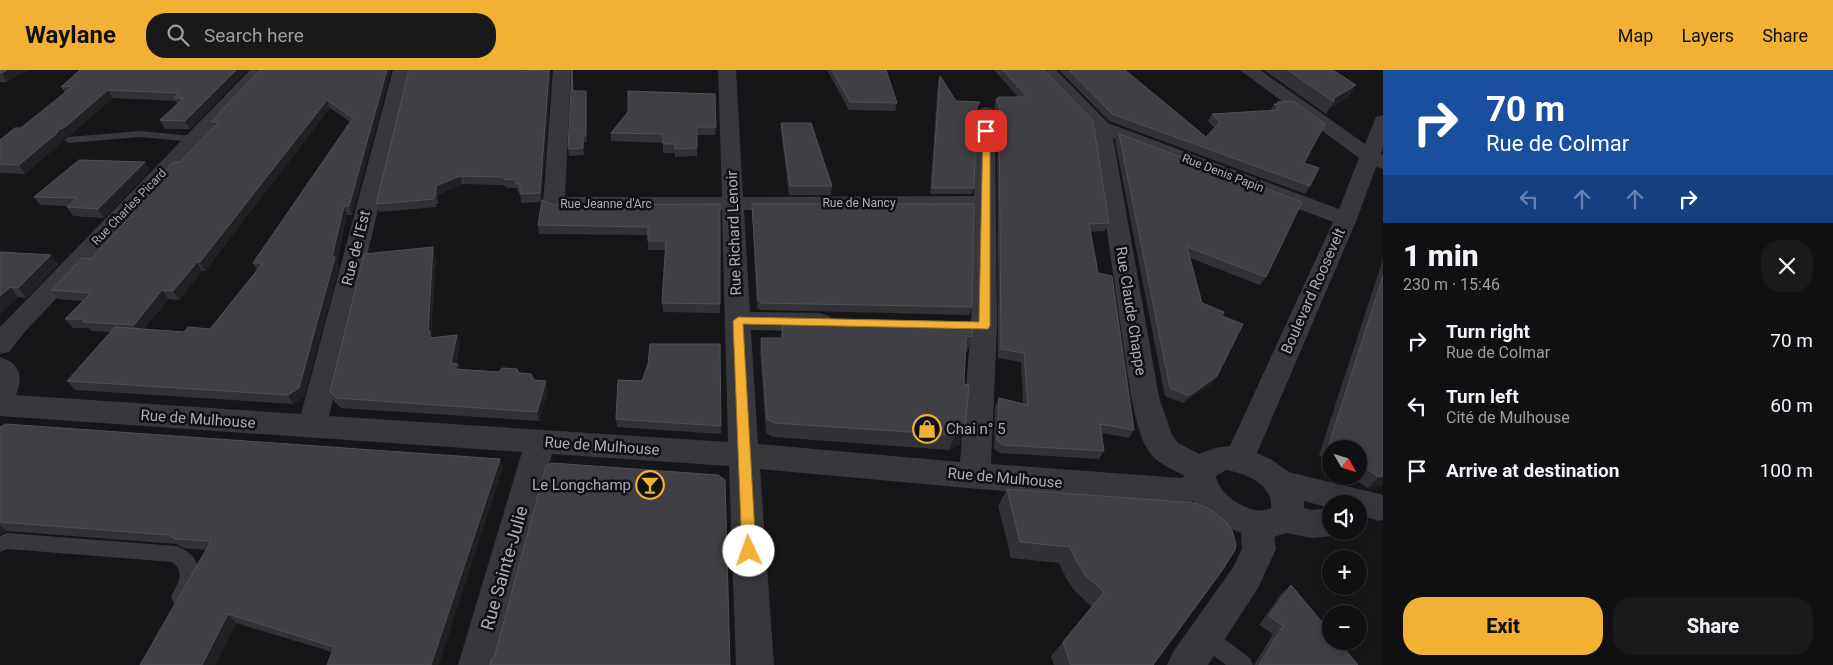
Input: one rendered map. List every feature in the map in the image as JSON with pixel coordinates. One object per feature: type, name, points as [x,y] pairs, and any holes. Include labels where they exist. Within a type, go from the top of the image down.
[{"type":"street","name":"Rue Charles Picard","points":[[0,345],[260,70]]},
{"type":"street","name":"Rue de l'Est","points":[[312,426],[402,70]]},
{"type":"street","name":"Rue Jeanne d'Arc","points":[[562,70],[554,204],[733,203]]},
{"type":"street","name":"Rue Richard Lenoir","points":[[727,70],[755,665]]},
{"type":"street","points":[[1046,70],[1101,127]]},
{"type":"street","points":[[1249,70],[1376,160]]},
{"type":"street","points":[[979,476],[974,460],[974,326],[985,203],[986,113]]},
{"type":"street","name":"Boulevard Roosevelt","points":[[1239,459],[1346,219],[1376,160],[1383,121]]},
{"type":"street","name":"Rue Denis Papin","points":[[1101,127],[1346,219]]},
{"type":"street","name":"Rue Claude Chappe","points":[[1101,127],[1145,397],[1158,440],[1167,452],[1202,478]]},
{"type":"street","name":"Rue de Nancy","points":[[733,203],[985,203]]},
{"type":"street","points":[[738,321],[846,323]]},
{"type":"street","points":[[0,367],[5,372],[8,381],[0,397]]},
{"type":"street","name":"Rue de Mulhouse","points":[[0,405],[744,455],[979,476],[1181,491],[1202,478]]},
{"type":"street","name":"Rue Sainte-Julie","points":[[477,665],[540,442]]},
{"type":"street","points":[[1196,651],[1246,577],[1270,521],[1288,512],[1290,504],[1280,485],[1262,469],[1239,459],[1215,459],[1206,464],[1202,478],[1208,496],[1223,509],[1242,520],[1270,521],[1312,524],[1322,523]]},
{"type":"street","points":[[1280,485],[1296,486],[1374,509]]},
{"type":"lane","points":[[69,140],[140,134],[194,139]]},
{"type":"lane","points":[[0,544],[6,541],[176,554],[190,568],[189,582],[171,615]]},
{"type":"lane","points":[[1196,651],[1243,665]]},
{"type":"building","points":[[80,70],[236,70],[185,121],[160,120],[184,98],[174,98],[179,93],[108,90],[65,127],[58,130],[57,133],[19,165],[0,164],[0,140],[15,128],[21,128],[73,86],[61,87]]},
{"type":"building","points":[[260,70],[387,70],[349,206],[344,206],[332,257],[335,257],[299,388],[288,395],[67,381],[115,327],[184,332],[188,327],[210,329],[263,263],[253,263],[353,118],[327,100],[200,262],[197,262],[173,291],[162,290],[134,325],[84,322],[83,319],[65,319],[91,293],[51,290],[82,258],[91,259],[135,211],[127,211],[173,162],[180,162],[219,122],[211,122]]},
{"type":"building","points":[[409,70],[549,70],[540,193],[520,194],[520,184],[516,184],[516,179],[505,180],[502,177],[460,176],[436,186],[434,199],[376,204]]},
{"type":"building","points":[[572,70],[573,91],[586,91],[586,135],[583,135],[583,148],[568,149]]},
{"type":"building","points":[[832,70],[886,70],[897,103],[850,102]]},
{"type":"building","points":[[1003,70],[1044,70],[1093,121],[1109,223],[1089,224],[1098,273],[1112,276],[1134,430],[1100,424],[1104,451],[1003,445],[997,440],[999,398],[1028,405],[1024,353],[1001,349],[999,105],[996,100],[998,97],[1027,97]]},
{"type":"building","points":[[1069,70],[1125,70],[1206,137],[1220,122],[1212,114],[1279,110],[1276,108],[1280,108],[1274,104],[1279,104],[1277,102],[1293,101],[1325,124],[1304,163],[1319,168],[1310,186],[1112,114]]},
{"type":"building","points":[[1288,70],[1333,70],[1356,85],[1334,98],[1334,102]]},
{"type":"building","points":[[940,76],[956,101],[980,102],[977,107],[974,188],[932,188]]},
{"type":"building","points":[[628,91],[715,94],[716,127],[697,127],[697,148],[675,149],[675,144],[663,144],[663,134],[611,133],[628,112]]},
{"type":"building","points":[[781,123],[811,123],[832,186],[790,186]]},
{"type":"building","points":[[1119,134],[1302,202],[1266,277],[1187,247],[1202,303],[1224,312],[1222,316],[1243,324],[1217,376],[1189,396],[1170,388]]},
{"type":"building","points":[[79,160],[145,162],[98,209],[67,207],[77,198],[34,197]]},
{"type":"building","points":[[542,200],[553,205],[720,204],[720,304],[662,303],[666,241],[648,241],[648,227],[538,225]]},
{"type":"building","points":[[752,204],[974,204],[972,307],[761,303],[758,300]]},
{"type":"building","points":[[433,247],[428,331],[430,331],[430,338],[457,335],[451,363],[458,364],[455,369],[499,372],[502,368],[517,369],[519,373],[531,374],[534,380],[546,381],[537,412],[336,398],[330,392],[364,254]]},
{"type":"building","points":[[0,252],[51,255],[18,288],[10,287],[0,296]]},
{"type":"building","points":[[1383,276],[1383,476],[1379,477],[1368,470],[1368,440],[1330,440]]},
{"type":"building","points":[[783,318],[973,322],[972,337],[966,336],[964,384],[969,385],[965,430],[955,435],[775,423],[767,419],[761,338],[782,338]]},
{"type":"building","points":[[650,344],[720,344],[721,426],[616,419],[618,380],[642,381],[648,364]]},
{"type":"building","points":[[6,424],[500,459],[431,665],[327,665],[334,647],[228,614],[202,665],[140,665],[211,541],[176,539],[168,535],[0,522],[0,427]]},
{"type":"building","points":[[552,463],[718,475],[725,480],[730,665],[490,665],[491,659],[494,658],[546,466]]},
{"type":"building","points":[[1007,489],[1196,503],[1213,511],[1227,523],[1232,530],[1236,544],[1235,550],[1153,665],[1071,665],[1063,642],[1104,592],[1085,575],[1070,547],[1020,542]]},
{"type":"building","points":[[1291,585],[1322,622],[1322,650],[1346,650],[1358,665],[1259,665],[1283,626],[1269,616]]},
{"type":"place","name":"Chai n° 5","points":[[927,429]]},
{"type":"place","name":"Le Longchamp","points":[[650,485]]},
{"type":"route","points":[[749,551],[738,321],[984,326],[986,131]]}]
